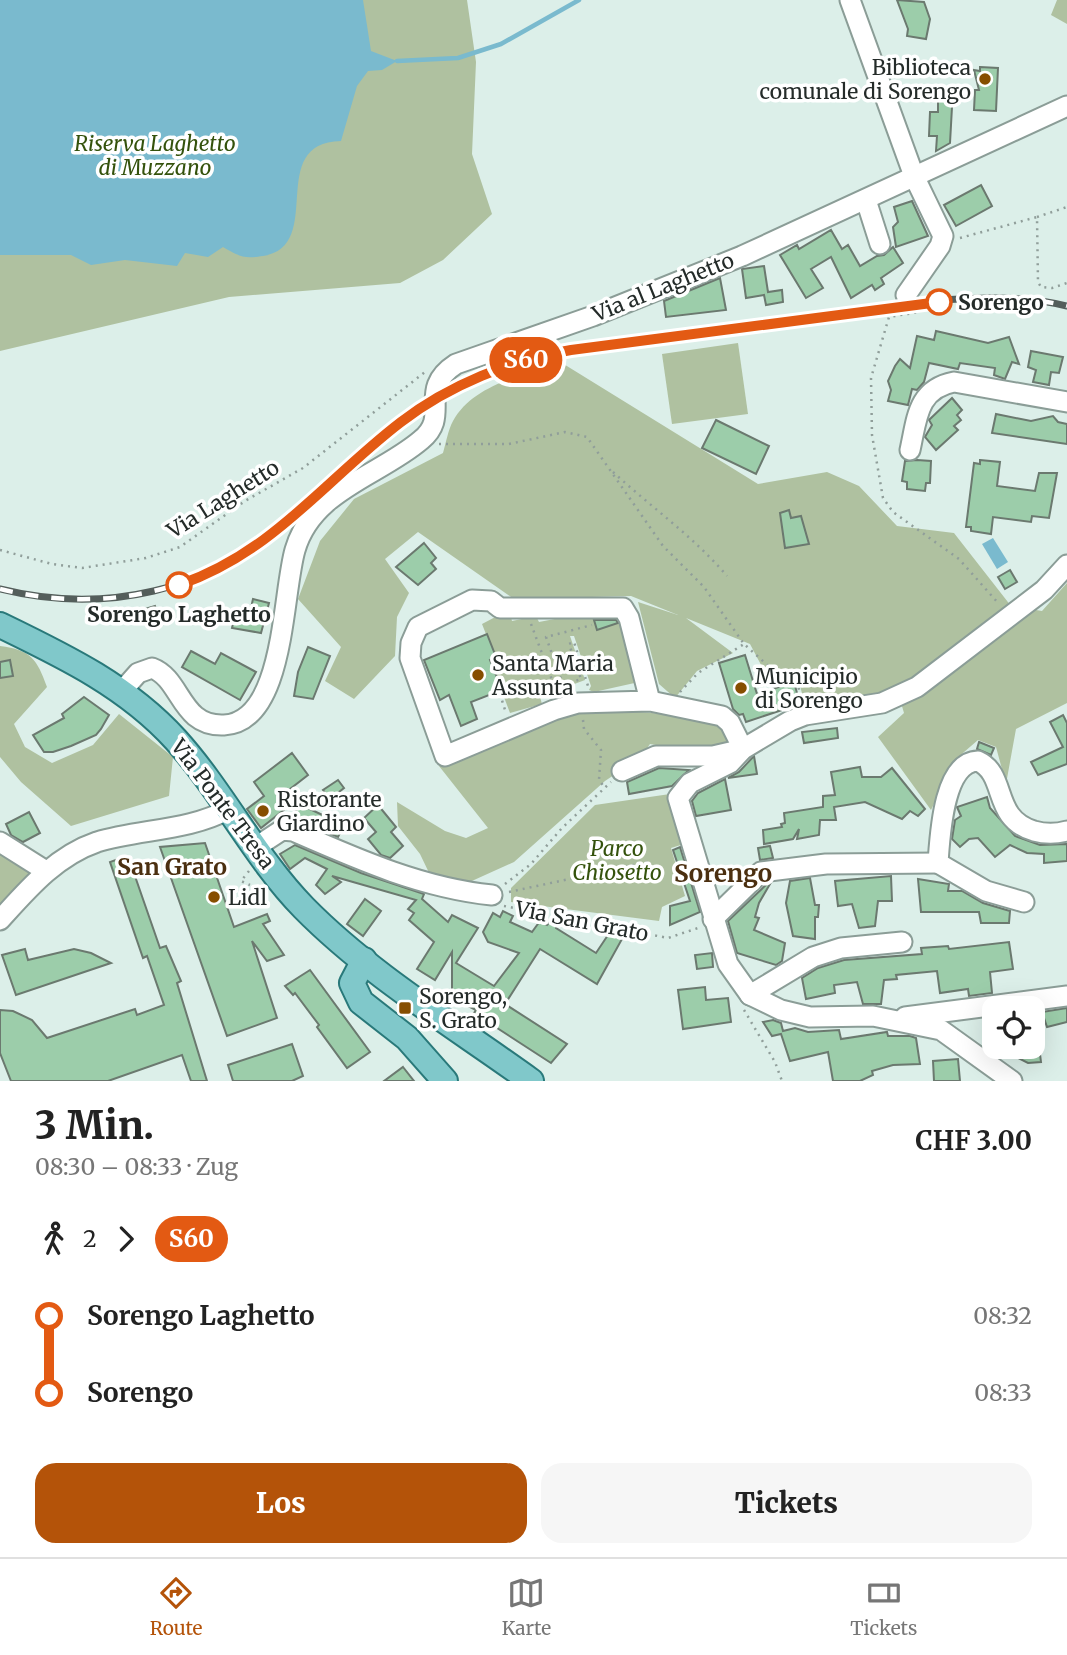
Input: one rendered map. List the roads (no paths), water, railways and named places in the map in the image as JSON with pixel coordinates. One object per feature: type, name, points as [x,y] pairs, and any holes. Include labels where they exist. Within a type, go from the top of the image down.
[{"type":"main road","name":"Via Ponte Tresa","points":[[0,625],[94,672],[122,691],[175,738],[304,908],[364,960],[531,1081]]},
{"type":"main road","points":[[364,960],[352,983],[357,998],[413,1044],[444,1081]]},
{"type":"street","points":[[850,0],[914,176],[940,227],[943,239],[913,302]]},
{"type":"street","name":"Via al Laghetto","points":[[122,691],[138,673],[152,668],[163,674],[185,707],[201,720],[225,725],[248,716],[260,704],[268,688],[298,538],[330,499],[349,484],[412,447],[432,429],[436,418],[435,385],[442,373],[456,364],[593,316],[742,256],[1067,106]]},
{"type":"street","points":[[866,200],[880,244]]},
{"type":"street","points":[[910,450],[920,404],[925,396],[942,384],[954,382],[1067,402]]},
{"type":"street","points":[[622,771],[656,756],[713,756],[743,749],[806,715],[882,703],[917,687],[1056,580],[1067,565]]},
{"type":"street","points":[[650,701],[629,618],[623,608],[500,608],[491,601],[472,600],[418,626],[411,643],[410,658],[445,756],[554,710],[588,701],[600,704],[650,701],[722,716],[730,723],[743,749]]},
{"type":"street","points":[[743,749],[730,763],[690,783],[678,798],[713,919],[728,964],[745,999],[810,1017],[890,1019],[1067,996]]},
{"type":"street","points":[[939,863],[940,832],[951,783],[970,761],[986,765],[992,773],[1008,815],[1021,827],[1040,833],[1067,831]]},
{"type":"street","points":[[0,920],[46,871],[97,842],[200,822],[229,809]]},
{"type":"street","name":"Via San Grato","points":[[256,848],[282,830],[293,831],[366,864],[471,893],[492,895]]},
{"type":"street","points":[[0,842],[46,871]]},
{"type":"street","points":[[713,919],[761,872],[825,864],[939,863],[986,891],[1024,902]]},
{"type":"street","points":[[745,999],[813,957],[841,948],[902,942]]},
{"type":"street","points":[[890,1019],[941,1031],[1013,1081]]},
{"type":"water","points":[[0,0],[363,0],[371,51],[397,61],[382,70],[368,71],[357,86],[341,141],[318,146],[305,158],[299,176],[296,216],[291,234],[282,248],[263,256],[251,257],[238,255],[223,247],[208,257],[185,253],[177,266],[125,260],[91,265],[71,255],[0,255]]},
{"type":"water","points":[[993,538],[1008,562],[997,569],[982,544]]},
{"type":"waterway","points":[[397,61],[458,58],[501,44],[579,0]]},
{"type":"railway","points":[[0,589],[78,599],[116,597],[154,591],[225,565],[290,521],[390,433],[433,402],[487,373],[531,358],[624,341],[956,299],[1032,300],[1067,306]]},
{"type":"train","name":"S60","points":[[179,585],[224,566],[266,540],[403,420],[456,389],[500,369],[539,355],[571,350],[939,302]]},
{"type":"place","name":"Biblioteca comunale di Sorengo","points":[[985,79]]},
{"type":"place","name":"Sorengo","points":[[939,302]]},
{"type":"place","name":"Sorengo Laghetto","points":[[179,585]]},
{"type":"place","name":"Santa Maria Assunta","points":[[478,675]]},
{"type":"place","name":"Municipio di Sorengo","points":[[741,688]]},
{"type":"place","name":"Ristorante Giardino","points":[[263,811]]},
{"type":"place","name":"Lidl","points":[[214,897]]},
{"type":"place","name":"Sorengo, S. Grato","points":[[405,1008]]},
{"type":"district","name":"San Grato","points":[[172,866]]},
{"type":"district","name":"Sorengo","points":[[723,873]]},
{"type":"park label","name":"Riserva Laghetto di Muzzano","points":[[155,155]]},
{"type":"park label","name":"Parco Chiosetto","points":[[617,860]]}]
